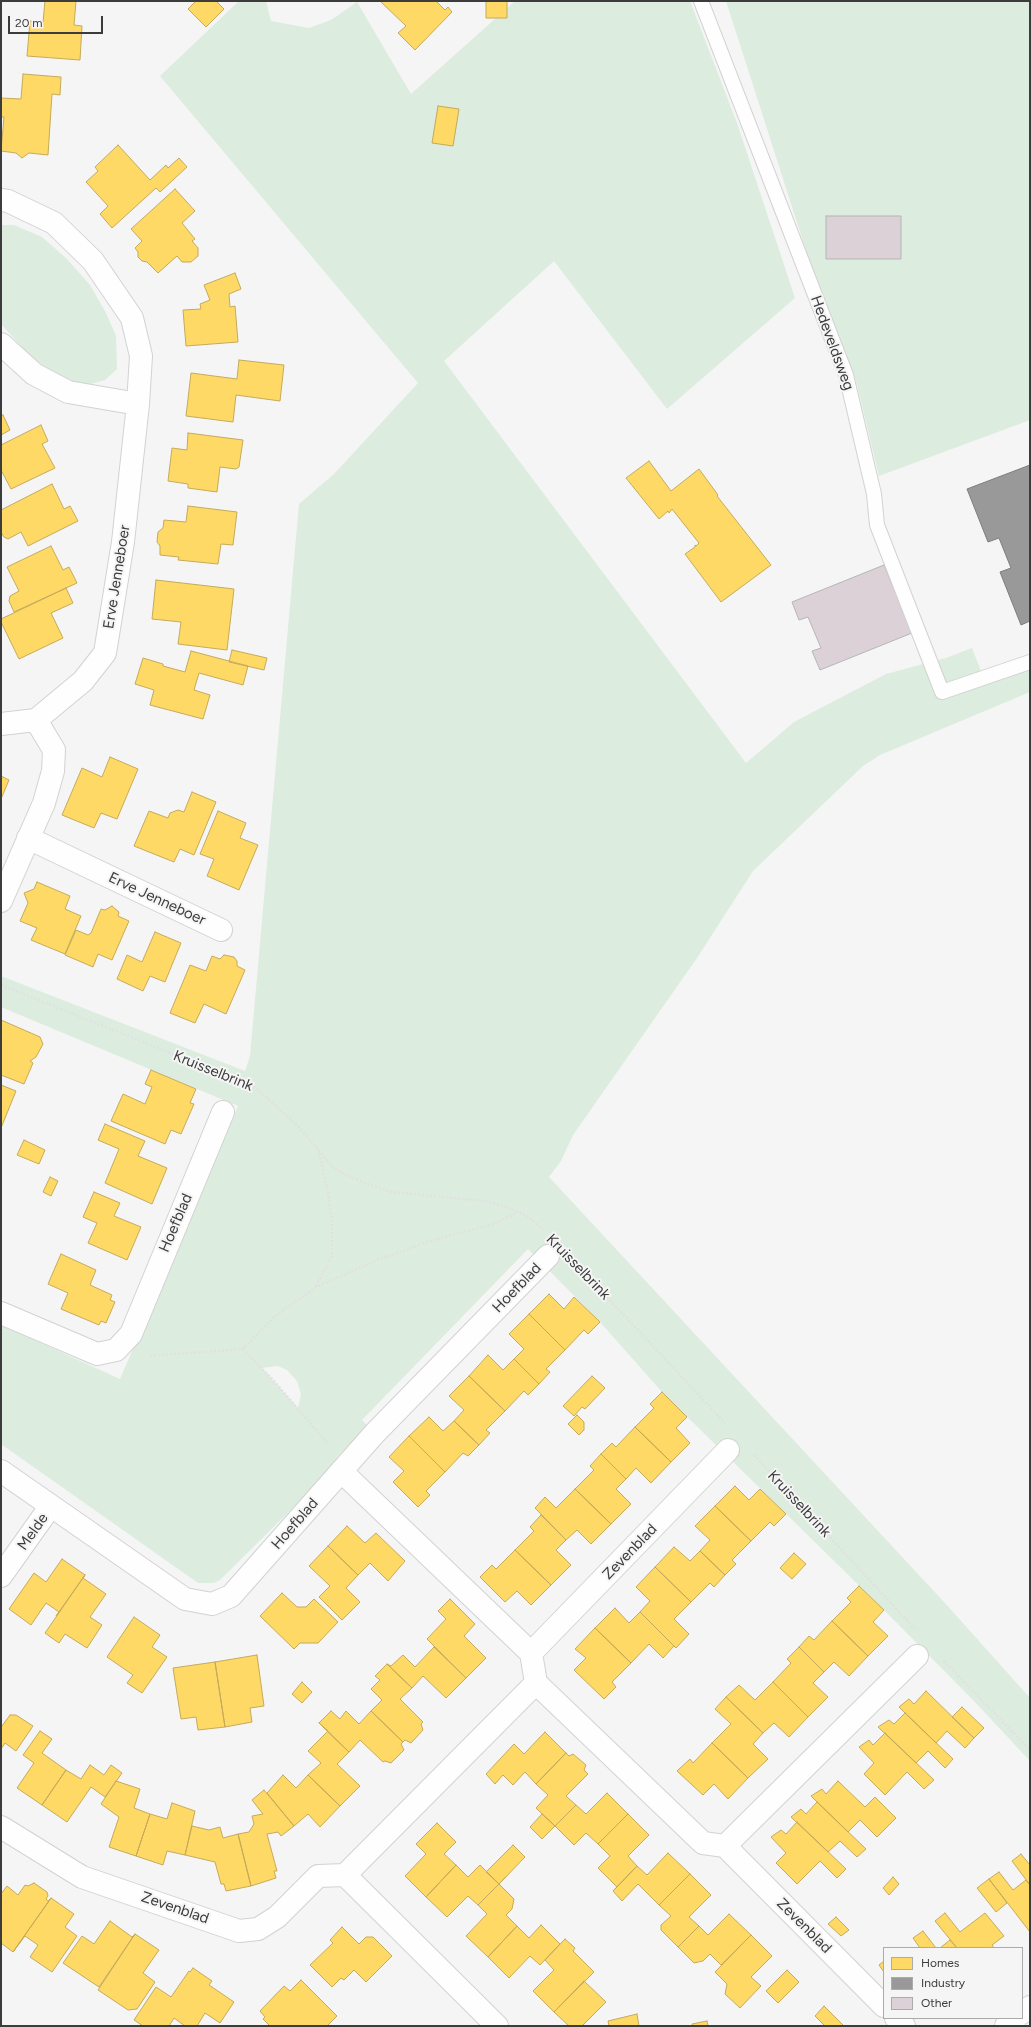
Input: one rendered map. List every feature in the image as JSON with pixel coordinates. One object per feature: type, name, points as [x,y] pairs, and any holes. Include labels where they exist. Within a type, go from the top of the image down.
[{"type":"street","name":"Erve Jenneboer","points":[[1,200],[54,223],[93,261],[132,318],[141,356],[138,404],[123,542],[105,653],[83,681],[36,720]]},
{"type":"street","points":[[1,344],[34,374],[68,392],[138,404]]},
{"type":"street","points":[[1,724],[36,720],[54,750],[53,771],[44,803],[1,901]]},
{"type":"street","name":"Erve Jenneboer","points":[[28,838],[221,930]]},
{"type":"street","name":"Hoefblad","points":[[116,1350],[131,1334],[223,1112]]},
{"type":"street","name":"Hoefblad","points":[[1,1471],[50,1507],[185,1599],[212,1604],[231,1596],[375,1432],[548,1256]]},
{"type":"street","points":[[1,1313],[97,1354],[116,1350]]},
{"type":"street","name":"Zevenblad","points":[[531,1653],[728,1450]]},
{"type":"street","points":[[344,1468],[531,1653],[536,1683],[703,1843],[724,1846],[917,1656]]},
{"type":"street","name":"Melde","points":[[1,1576],[50,1507]]},
{"type":"street","points":[[497,2026],[345,1875],[536,1683]]},
{"type":"street","name":"Zevenblad","points":[[3,1833],[82,1877],[239,1931],[258,1928],[277,1917],[318,1876],[345,1875]]},
{"type":"street","name":"Zevenblad","points":[[724,1846],[883,2005]]},
{"type":"street","points":[[1006,2026],[1015,2019]]},
{"type":"lane","name":"Hedeveldsweg","points":[[701,1],[846,375],[874,494],[876,525],[942,692],[1030,662]]},
{"type":"path","name":"Kruisselbrink","points":[[1,985],[255,1087],[299,1126],[319,1152],[342,1173],[391,1192],[485,1201],[507,1207],[529,1217],[544,1231]]},
{"type":"path","points":[[316,1287],[332,1256],[332,1219],[328,1192],[319,1152]]},
{"type":"path","points":[[116,1350],[145,1356],[243,1349],[275,1316],[316,1287],[427,1242],[493,1224],[518,1213]]},
{"type":"path","name":"Kruisselbrink","points":[[570,1256],[729,1428]]},
{"type":"path","points":[[243,1349],[274,1381],[344,1468]]},
{"type":"path","name":"Kruisselbrink","points":[[750,1451],[918,1633]]},
{"type":"path","points":[[939,1655],[1030,1750]]},
{"type":"green space","points":[[239,1],[266,1],[271,21],[309,28],[331,20],[357,2],[411,94],[515,1],[690,1],[737,123],[795,298],[667,409],[554,261],[444,361],[746,763],[794,722],[886,674],[946,658],[972,648],[986,684],[1030,668],[1030,692],[880,755],[863,766],[753,871],[697,958],[573,1135],[561,1161],[549,1177],[944,1602],[1030,1698],[1030,1761],[973,1700],[884,1610],[662,1392],[600,1322],[528,1249],[362,1420],[369,1427],[351,1448],[345,1449],[337,1457],[333,1467],[312,1489],[220,1580],[214,1583],[198,1583],[1,1444],[1,1325],[120,1379],[238,1106],[1,1007],[1,976],[245,1071],[250,1056],[299,504],[334,474],[418,383],[160,76]],"holes":[[[278,1366],[287,1370],[297,1381],[301,1394],[298,1408],[262,1368]]]},
{"type":"green space","points":[[726,1],[1030,1],[1030,420],[879,476],[856,381],[811,266]]},
{"type":"green space","points":[[1,225],[14,225],[42,237],[67,259],[90,285],[106,313],[116,336],[117,369],[105,380],[91,384],[72,384],[29,355],[1,324]]},
{"type":"building: Homes","points":[[45,1],[76,1],[74,25],[82,26],[80,60],[27,56],[30,21],[43,22]]},
{"type":"building: Homes","points":[[196,1],[216,1],[224,9],[206,27],[188,9]]},
{"type":"building: Homes","points":[[380,1],[436,1],[445,10],[448,7],[452,12],[415,50],[398,33],[406,26]]},
{"type":"building: Homes","points":[[486,1],[507,1],[507,18],[486,18]]},
{"type":"building: Homes","points":[[23,74],[61,77],[60,95],[52,94],[48,155],[29,153],[22,158],[16,153],[1,151],[4,117],[1,117],[1,98],[21,99]]},
{"type":"building: Homes","points":[[438,106],[459,109],[453,146],[432,143]]},
{"type":"building: Homes","points":[[118,145],[150,180],[166,165],[168,168],[179,158],[187,167],[160,192],[156,188],[112,228],[100,214],[108,206],[86,182],[98,171],[95,167]]},
{"type":"building: Homes","points":[[175,189],[195,211],[182,223],[195,239],[192,241],[198,248],[198,256],[191,262],[182,262],[177,256],[158,273],[147,262],[142,261],[138,257],[138,252],[135,248],[142,241],[131,229]]},
{"type":"building: Homes","points":[[235,273],[241,289],[229,294],[230,307],[235,306],[238,342],[186,346],[183,310],[201,309],[200,304],[210,300],[204,285]]},
{"type":"building: Homes","points":[[239,360],[284,365],[280,401],[236,395],[233,422],[186,416],[191,373],[237,379]]},
{"type":"building: Homes","points":[[3,415],[10,430],[1,435],[1,416]]},
{"type":"building: Homes","points":[[41,425],[48,441],[42,444],[55,468],[11,489],[1,470],[1,445]]},
{"type":"building: Homes","points":[[188,433],[243,440],[239,467],[236,469],[220,467],[217,492],[188,488],[188,484],[168,481],[172,448],[187,450]]},
{"type":"building: Homes","points":[[649,461],[671,491],[699,469],[718,495],[717,496],[771,565],[721,602],[685,554],[699,543],[672,509],[669,513],[668,511],[659,519],[626,478]]},
{"type":"building: Homes","points":[[52,484],[64,509],[70,506],[78,521],[28,546],[21,532],[8,539],[4,537],[1,532],[1,510]]},
{"type":"building: Homes","points":[[188,506],[237,512],[233,545],[221,544],[218,564],[178,560],[179,557],[160,555],[160,546],[157,542],[158,532],[163,528],[164,520],[186,522]]},
{"type":"building: Homes","points":[[51,546],[63,570],[69,567],[77,583],[14,612],[9,601],[10,596],[19,591],[7,567]]},
{"type":"building: Homes","points":[[156,580],[234,589],[227,650],[178,644],[181,622],[152,619]]},
{"type":"building: Homes","points":[[66,588],[73,603],[51,613],[63,638],[19,659],[1,622],[1,619]]},
{"type":"building: Homes","points":[[232,650],[267,658],[264,670],[229,662]]},
{"type":"building: Homes","points":[[191,651],[248,666],[243,685],[199,673],[194,690],[210,695],[203,719],[150,705],[154,690],[135,684],[143,658],[163,664],[163,666],[185,672]]},
{"type":"building: Homes","points":[[110,757],[138,769],[117,819],[101,813],[94,828],[62,815],[82,768],[102,777]]},
{"type":"building: Homes","points":[[1,776],[9,780],[1,799]]},
{"type":"building: Homes","points":[[192,792],[216,802],[194,855],[180,849],[174,862],[134,846],[149,811],[168,818],[170,813],[178,810],[184,812]]},
{"type":"building: Homes","points":[[218,811],[246,823],[240,838],[258,845],[239,890],[207,876],[214,859],[200,854]]},
{"type":"building: Homes","points":[[37,882],[70,896],[65,909],[81,916],[65,954],[31,940],[37,928],[20,921],[28,903],[24,893],[34,889]]},
{"type":"building: Homes","points":[[112,906],[119,912],[118,916],[129,921],[112,960],[98,954],[93,967],[65,955],[76,930],[88,935],[91,933],[101,909],[105,910]]},
{"type":"building: Homes","points":[[155,932],[181,943],[165,982],[150,976],[143,991],[117,979],[127,955],[142,962]]},
{"type":"building: Homes","points":[[224,955],[234,957],[237,961],[237,966],[245,970],[226,1014],[204,1004],[195,1023],[170,1013],[190,965],[206,971],[212,956],[220,959]]},
{"type":"building: Homes","points":[[1,1020],[40,1037],[43,1044],[36,1057],[30,1061],[33,1063],[24,1084],[1,1075]]},
{"type":"building: Homes","points":[[151,1070],[196,1089],[190,1103],[194,1104],[181,1134],[171,1130],[165,1144],[111,1121],[123,1094],[145,1104],[152,1087],[145,1084]]},
{"type":"building: Homes","points":[[1,1085],[16,1091],[1,1128]]},
{"type":"building: Homes","points":[[105,1124],[145,1141],[138,1156],[167,1168],[152,1204],[105,1183],[119,1149],[98,1140]]},
{"type":"building: Homes","points":[[24,1140],[45,1150],[39,1164],[17,1155]]},
{"type":"building: Homes","points":[[50,1177],[58,1181],[51,1196],[43,1192]]},
{"type":"building: Homes","points":[[94,1192],[120,1203],[114,1216],[141,1227],[127,1260],[88,1243],[97,1223],[83,1217]]},
{"type":"building: Homes","points":[[61,1254],[96,1270],[90,1285],[112,1295],[110,1300],[115,1302],[106,1323],[101,1321],[99,1325],[61,1309],[68,1293],[48,1284]]},
{"type":"building: Homes","points":[[549,1294],[564,1309],[574,1297],[600,1322],[588,1334],[584,1330],[565,1350],[529,1314]]},
{"type":"building: Homes","points":[[529,1314],[565,1350],[546,1369],[550,1372],[539,1384],[514,1359],[524,1349],[509,1334]]},
{"type":"building: Homes","points":[[488,1355],[503,1370],[514,1359],[539,1384],[528,1395],[524,1391],[505,1411],[469,1376]]},
{"type":"building: Homes","points":[[469,1376],[505,1411],[486,1430],[490,1433],[479,1445],[454,1421],[464,1410],[449,1396]]},
{"type":"building: Homes","points":[[592,1376],[605,1388],[585,1409],[582,1407],[574,1416],[563,1406]]},
{"type":"building: Homes","points":[[662,1392],[687,1417],[676,1428],[690,1443],[671,1462],[635,1427],[654,1408],[650,1404]]},
{"type":"building: Homes","points":[[577,1415],[584,1422],[584,1430],[579,1435],[568,1424]]},
{"type":"building: Homes","points":[[429,1417],[443,1431],[454,1421],[479,1445],[468,1456],[463,1453],[445,1472],[409,1436]]},
{"type":"building: Homes","points":[[635,1427],[671,1462],[651,1483],[636,1468],[626,1479],[601,1454],[612,1443],[616,1447]]},
{"type":"building: Homes","points":[[409,1436],[445,1472],[426,1491],[430,1495],[418,1507],[393,1482],[404,1471],[389,1457]]},
{"type":"building: Homes","points":[[601,1454],[626,1479],[616,1489],[631,1504],[611,1524],[575,1489],[594,1470],[590,1466]]},
{"type":"building: Homes","points":[[735,1486],[749,1500],[760,1489],[786,1514],[774,1526],[770,1522],[751,1541],[715,1506]]},
{"type":"building: Homes","points":[[575,1489],[611,1524],[591,1544],[577,1530],[566,1540],[535,1508],[545,1497],[556,1508]]},
{"type":"building: Homes","points":[[715,1506],[751,1541],[732,1560],[736,1564],[725,1575],[700,1551],[710,1540],[695,1526]]},
{"type":"building: Homes","points":[[541,1515],[566,1540],[556,1550],[571,1565],[551,1585],[515,1550],[534,1531],[530,1527]]},
{"type":"building: Homes","points":[[347,1526],[365,1543],[376,1533],[405,1561],[388,1581],[370,1563],[358,1575],[328,1546]]},
{"type":"building: Homes","points":[[328,1546],[358,1575],[346,1588],[360,1602],[342,1620],[319,1597],[330,1586],[309,1566]]},
{"type":"building: Homes","points":[[674,1547],[690,1561],[700,1551],[725,1575],[714,1587],[710,1583],[691,1602],[655,1567]]},
{"type":"building: Homes","points":[[515,1550],[551,1585],[531,1605],[517,1591],[505,1602],[480,1577],[492,1565],[496,1569]]},
{"type":"building: Homes","points":[[794,1553],[806,1564],[792,1579],[780,1568]]},
{"type":"building: Homes","points":[[62,1559],[85,1575],[59,1612],[46,1603],[31,1625],[9,1609],[34,1573],[46,1582]]},
{"type":"building: Homes","points":[[655,1567],[691,1602],[674,1619],[689,1634],[676,1648],[640,1612],[650,1601],[636,1587]]},
{"type":"building: Homes","points":[[85,1575],[83,1578],[106,1594],[90,1617],[102,1625],[87,1648],[65,1634],[59,1643],[45,1633]]},
{"type":"building: Homes","points":[[859,1586],[884,1610],[873,1622],[888,1636],[868,1656],[832,1621],[851,1602],[847,1598]]},
{"type":"building: Homes","points":[[282,1593],[297,1607],[306,1607],[314,1599],[338,1622],[318,1643],[300,1643],[294,1649],[260,1616]]},
{"type":"building: Homes","points":[[450,1599],[475,1624],[464,1636],[486,1658],[466,1678],[427,1639],[446,1619],[438,1611]]},
{"type":"building: Homes","points":[[615,1608],[629,1623],[640,1612],[674,1646],[663,1658],[649,1644],[631,1663],[595,1628]]},
{"type":"building: Homes","points":[[134,1617],[160,1635],[152,1647],[167,1657],[142,1693],[127,1683],[133,1675],[107,1657]]},
{"type":"building: Homes","points":[[832,1621],[868,1656],[849,1676],[834,1662],[824,1672],[799,1647],[809,1636],[814,1640]]},
{"type":"building: Homes","points":[[595,1628],[631,1663],[612,1682],[616,1687],[604,1699],[574,1670],[586,1658],[575,1649]]},
{"type":"building: Homes","points":[[434,1647],[466,1678],[446,1698],[423,1676],[412,1688],[387,1664],[391,1666],[403,1655],[415,1667]]},
{"type":"building: Homes","points":[[799,1647],[824,1672],[813,1683],[828,1697],[808,1717],[773,1682],[791,1663],[787,1659]]},
{"type":"building: Homes","points":[[257,1655],[264,1706],[250,1708],[252,1722],[225,1727],[215,1662]]},
{"type":"building: Homes","points":[[215,1662],[225,1727],[198,1730],[196,1717],[181,1719],[173,1668]]},
{"type":"building: Homes","points":[[387,1664],[412,1688],[400,1699],[423,1722],[421,1724],[423,1730],[411,1743],[405,1740],[403,1742],[371,1711],[382,1700],[371,1689],[380,1680],[375,1676]]},
{"type":"building: Homes","points":[[302,1682],[312,1692],[302,1703],[292,1694]]},
{"type":"building: Homes","points":[[773,1682],[808,1717],[789,1737],[774,1723],[763,1733],[726,1697],[739,1685],[755,1700]]},
{"type":"building: Homes","points":[[926,1691],[974,1738],[965,1748],[947,1731],[936,1743],[899,1707],[909,1699],[914,1704]]},
{"type":"building: Homes","points":[[726,1697],[763,1733],[753,1744],[768,1759],[748,1778],[712,1743],[731,1724],[715,1709]]},
{"type":"building: Homes","points":[[962,1707],[984,1728],[974,1738],[952,1717]]},
{"type":"building: Homes","points":[[331,1711],[340,1719],[346,1711],[359,1724],[371,1711],[403,1742],[401,1744],[404,1750],[391,1763],[385,1761],[383,1762],[360,1740],[349,1752],[319,1723]]},
{"type":"building: Homes","points":[[905,1713],[953,1759],[945,1768],[928,1751],[916,1763],[878,1727],[889,1720],[894,1724]]},
{"type":"building: Homes","points":[[10,1715],[16,1715],[33,1726],[16,1751],[5,1743],[1,1749],[1,1725],[2,1726]]},
{"type":"building: Homes","points":[[40,1731],[52,1739],[42,1753],[66,1770],[42,1805],[17,1788],[34,1763],[23,1755]]},
{"type":"building: Homes","points":[[328,1731],[349,1752],[337,1764],[360,1786],[340,1806],[308,1775],[321,1763],[308,1751]]},
{"type":"building: Homes","points":[[545,1732],[566,1753],[536,1784],[525,1772],[513,1785],[503,1775],[495,1784],[486,1774],[514,1744],[524,1754]]},
{"type":"building: Homes","points":[[885,1733],[934,1780],[924,1789],[907,1772],[885,1795],[864,1774],[874,1763],[859,1747],[869,1740],[873,1745]]},
{"type":"building: Homes","points":[[712,1743],[748,1778],[728,1799],[714,1784],[703,1795],[677,1771],[690,1759],[693,1763]]},
{"type":"building: Homes","points":[[566,1753],[569,1756],[573,1754],[586,1765],[584,1770],[588,1774],[566,1796],[576,1805],[555,1826],[536,1808],[548,1795],[536,1784]]},
{"type":"building: Homes","points":[[90,1765],[104,1775],[111,1765],[122,1773],[105,1797],[91,1787],[67,1822],[42,1805],[66,1770],[81,1779]]},
{"type":"building: Homes","points":[[283,1775],[296,1788],[308,1775],[340,1806],[320,1827],[308,1814],[294,1826],[267,1793]]},
{"type":"building: Homes","points":[[116,1781],[140,1789],[134,1808],[150,1814],[136,1856],[109,1847],[119,1817],[101,1804]]},
{"type":"building: Homes","points":[[838,1781],[865,1807],[875,1797],[896,1818],[877,1837],[860,1820],[848,1832],[811,1796],[822,1789],[826,1794]]},
{"type":"building: Homes","points":[[264,1790],[294,1826],[281,1836],[278,1832],[267,1834],[277,1871],[274,1871],[276,1878],[251,1886],[238,1834],[249,1832],[254,1824],[252,1816],[263,1814],[252,1800]]},
{"type":"building: Homes","points":[[607,1793],[628,1814],[598,1844],[586,1833],[574,1845],[555,1826],[576,1805],[586,1814]]},
{"type":"building: Homes","points":[[817,1802],[866,1849],[857,1857],[840,1841],[828,1852],[791,1817],[801,1809],[806,1814]]},
{"type":"building: Homes","points":[[172,1803],[195,1811],[185,1855],[167,1851],[163,1865],[136,1856],[150,1814],[167,1819]]},
{"type":"building: Homes","points":[[542,1814],[555,1826],[542,1839],[530,1827]]},
{"type":"building: Homes","points":[[628,1814],[649,1835],[628,1856],[637,1866],[617,1887],[598,1868],[610,1856],[598,1844]]},
{"type":"building: Homes","points":[[797,1822],[846,1869],[837,1878],[820,1861],[797,1884],[776,1863],[786,1853],[771,1837],[781,1830],[786,1834]]},
{"type":"building: Homes","points":[[437,1823],[456,1842],[444,1854],[456,1865],[426,1897],[405,1876],[426,1854],[416,1844]]},
{"type":"building: Homes","points":[[192,1826],[209,1830],[220,1827],[223,1838],[238,1834],[251,1886],[226,1891],[224,1884],[221,1884],[215,1862],[185,1855]]},
{"type":"building: Homes","points":[[513,1845],[525,1857],[499,1884],[486,1872]]},
{"type":"building: Homes","points":[[668,1853],[690,1874],[659,1905],[638,1884],[622,1901],[613,1891],[637,1866],[647,1875]]},
{"type":"building: Homes","points":[[1021,1854],[1030,1865],[1030,1885],[1012,1861]]},
{"type":"building: Homes","points":[[456,1865],[468,1877],[480,1865],[499,1884],[478,1905],[468,1896],[447,1917],[426,1897]]},
{"type":"building: Homes","points":[[999,1872],[1013,1890],[1026,1880],[1030,1885],[1030,1932],[989,1879]]},
{"type":"building: Homes","points":[[690,1874],[711,1895],[689,1917],[699,1926],[678,1947],[661,1930],[661,1925],[671,1916],[659,1905]]},
{"type":"building: Homes","points":[[893,1877],[899,1884],[889,1895],[883,1888]]},
{"type":"building: Homes","points":[[989,1879],[1007,1903],[996,1912],[977,1888]]},
{"type":"building: Homes","points":[[34,1883],[47,1892],[48,1896],[46,1899],[48,1901],[51,1898],[13,1952],[1,1943],[1,1894],[7,1886],[18,1895],[25,1885],[28,1886]]},
{"type":"building: Homes","points":[[499,1884],[514,1899],[512,1909],[506,1915],[517,1926],[488,1957],[466,1936],[487,1914],[478,1905]]},
{"type":"building: Homes","points":[[51,1898],[74,1914],[65,1927],[77,1936],[52,1972],[30,1957],[38,1945],[25,1936],[13,1952]]},
{"type":"building: Homes","points":[[945,1913],[960,1932],[985,1913],[1004,1936],[992,1945],[993,1947],[956,1947],[935,1921]]},
{"type":"building: Homes","points":[[729,1914],[751,1935],[721,1965],[710,1954],[703,1961],[694,1963],[678,1947],[699,1926],[708,1935]]},
{"type":"building: Homes","points":[[836,1917],[849,1930],[841,1936],[828,1924]]},
{"type":"building: Homes","points":[[110,1921],[132,1937],[135,1934],[99,1987],[63,1963],[82,1936],[94,1944]]},
{"type":"building: Homes","points":[[541,1925],[560,1944],[540,1965],[530,1956],[509,1978],[488,1957],[517,1926],[529,1938]]},
{"type":"building: Homes","points":[[342,1927],[359,1944],[366,1937],[373,1937],[392,1956],[366,1982],[354,1970],[344,1980],[341,1978],[332,1987],[310,1965],[333,1943],[330,1940]]},
{"type":"building: Homes","points":[[923,1931],[935,1947],[919,1947],[913,1938]]},
{"type":"building: Homes","points":[[135,1934],[159,1950],[143,1973],[155,1982],[137,2009],[128,2010],[98,1990]]},
{"type":"building: Homes","points":[[751,1935],[772,1956],[751,1977],[761,1986],[740,2008],[725,1994],[727,1984],[715,1972]]},
{"type":"building: Homes","points":[[565,1939],[575,1948],[573,1951],[594,1972],[554,2012],[533,1991],[554,1970],[545,1960]]},
{"type":"building: Homes","points":[[950,1940],[956,1947],[941,1947]]},
{"type":"building: Homes","points":[[883,1962],[883,1971],[879,1965]]},
{"type":"building: Homes","points":[[193,1968],[212,1981],[209,1985],[234,2002],[220,2023],[205,2013],[197,2026],[185,2026],[174,2018],[169,2026],[143,2026],[134,2020],[156,1987],[171,1997],[189,1971],[190,1972]]},
{"type":"building: Homes","points":[[787,1970],[799,1982],[778,2003],[766,1991]]},
{"type":"building: Homes","points":[[301,1980],[337,2016],[327,2026],[270,2026],[263,2019],[265,2017],[260,2011],[284,1986],[290,1991]]},
{"type":"building: Homes","points":[[584,1981],[606,2002],[582,2026],[569,2026],[554,2012]]},
{"type":"building: Homes","points":[[824,2006],[844,2026],[825,2026],[815,2016]]},
{"type":"building: Homes","points":[[637,2014],[639,2026],[609,2026],[608,2021]]},
{"type":"building: Homes","points":[[707,2021],[708,2026],[693,2026],[692,2024]]},
{"type":"building: Industry","points":[[1030,465],[1030,621],[1021,625],[1000,572],[1011,568],[999,538],[988,542],[967,489]]},
{"type":"building: Other","points":[[826,216],[901,216],[901,259],[826,259]]},
{"type":"building: Other","points":[[884,565],[912,633],[820,670],[812,651],[821,648],[808,617],[799,620],[792,602]]}]
